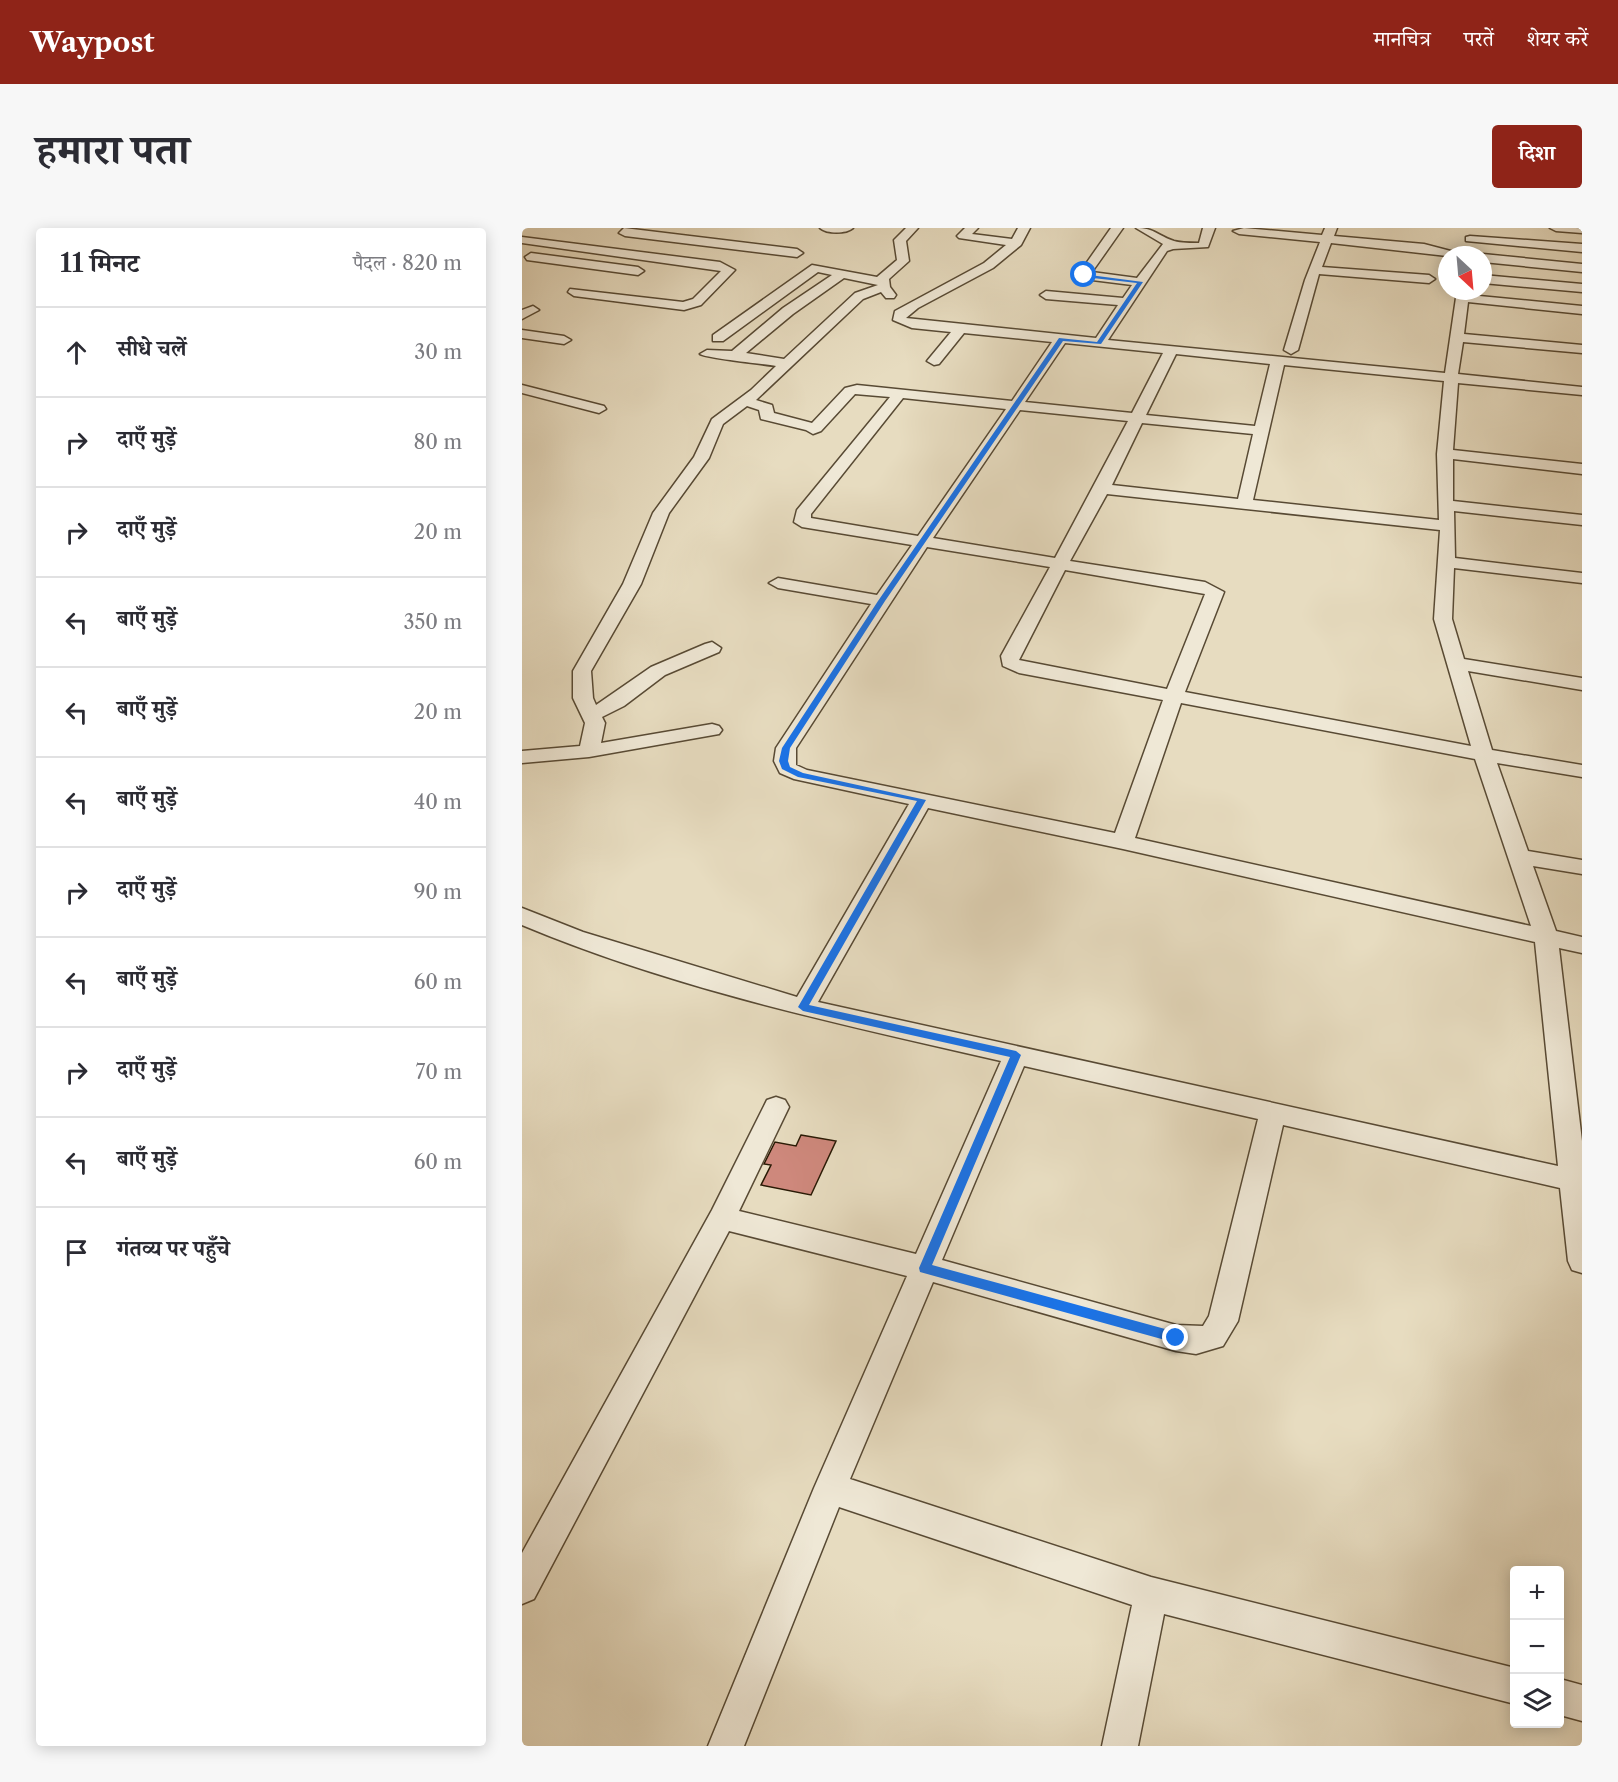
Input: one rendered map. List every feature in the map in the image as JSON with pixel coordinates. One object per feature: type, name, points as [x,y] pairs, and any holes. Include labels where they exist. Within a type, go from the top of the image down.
[{"type":"street","points":[[630,228],[626,233],[797,253]]},
{"type":"street","points":[[606,297],[656,257],[700,228]]},
{"type":"street","points":[[826,228],[847,228]]},
{"type":"street","points":[[589,751],[596,723],[583,699],[582,671],[589,655],[632,584],[661,513],[701,458],[717,422],[746,401],[859,296],[883,284],[886,274],[903,261],[900,240],[912,228]]},
{"type":"street","points":[[972,228],[963,236],[1017,243]]},
{"type":"street","points":[[900,314],[915,303],[962,280],[1017,243],[1024,228]]},
{"type":"street","points":[[1117,228],[1084,275],[1140,282]]},
{"type":"street","points":[[1142,228],[1172,245],[1196,248],[1204,246],[1209,228]]},
{"type":"street","points":[[1556,228],[1582,230]]},
{"type":"street","points":[[1239,231],[1329,233],[1438,251]]},
{"type":"street","points":[[524,256],[563,233]]},
{"type":"street","points":[[1292,350],[1315,270],[1329,233]]},
{"type":"street","points":[[1471,233],[1582,248]]},
{"type":"street","points":[[522,240],[720,266],[729,270],[697,302],[692,304],[674,306],[574,292]]},
{"type":"street","points":[[1099,343],[1163,249],[1172,245]]},
{"type":"street","points":[[524,256],[638,272]]},
{"type":"street","points":[[1492,259],[1582,268]]},
{"type":"street","points":[[718,338],[816,268],[883,284],[900,314],[899,320],[904,323],[1582,391]]},
{"type":"street","points":[[1315,270],[1429,279]]},
{"type":"street","points":[[735,355],[782,316],[843,273]]},
{"type":"street","points":[[1492,280],[1582,288]]},
{"type":"street","points":[[1046,295],[1127,302]]},
{"type":"street","points":[[1492,299],[1573,313]]},
{"type":"street","points":[[1462,300],[1462,327],[1451,378],[1445,454],[1445,505],[1448,526],[1443,619],[1484,755],[1546,936],[1578,1181],[1582,1261]]},
{"type":"street","points":[[1462,327],[1582,349]]},
{"type":"street","points":[[934,361],[961,328]]},
{"type":"street","points":[[522,334],[564,340]]},
{"type":"street","points":[[1061,339],[882,601],[786,748],[784,761],[787,769],[801,775],[1123,842],[1582,945]]},
{"type":"street","points":[[1172,350],[1102,489],[1010,656],[1010,662],[1019,667],[1484,755],[1582,771]]},
{"type":"street","points":[[706,354],[735,355],[786,364]]},
{"type":"street","points":[[1244,504],[1278,361]]},
{"type":"street","points":[[522,389],[599,409]]},
{"type":"street","points":[[746,401],[767,408],[766,416],[814,429],[852,390],[1263,431]]},
{"type":"street","points":[[900,393],[801,518],[808,524],[1205,587],[1215,592],[1174,695],[1123,842]]},
{"type":"street","points":[[1445,454],[1582,469]]},
{"type":"street","points":[[1102,489],[1448,526]]},
{"type":"street","points":[[1445,505],[1582,520]]},
{"type":"street","points":[[1446,562],[1582,578]]},
{"type":"street","points":[[778,584],[882,601]]},
{"type":"street","points":[[592,715],[626,696],[658,671],[712,648]]},
{"type":"street","points":[[1456,663],[1582,684]]},
{"type":"street","points":[[522,757],[589,751],[712,730]]},
{"type":"street","points":[[803,1007],[922,800]]},
{"type":"street","points":[[1519,857],[1582,867]]},
{"type":"street","points":[[522,916],[575,938],[803,1007],[1578,1181]]},
{"type":"street","points":[[726,1746],[830,1488],[1016,1055]]},
{"type":"street","points":[[522,1587],[722,1218],[776,1107]]},
{"type":"street","points":[[722,1218],[925,1268],[1176,1338],[1196,1341],[1212,1337],[1223,1321],[1273,1112]]},
{"type":"street","points":[[830,1488],[1151,1594],[1510,1685]]},
{"type":"street","points":[[1120,1746],[1151,1594]]},
{"type":"street","points":[[1564,1698],[1582,1703]]},
{"type":"building","points":[[801,1135],[836,1141],[811,1195],[761,1185],[771,1165],[764,1164],[775,1142],[796,1146]]},
{"type":"route","points":[[1084,275],[1092,278],[1140,282],[1099,343],[1061,339],[882,601],[786,748],[784,761],[787,769],[801,775],[922,800],[803,1007],[1016,1055],[925,1268],[1176,1338]]}]
